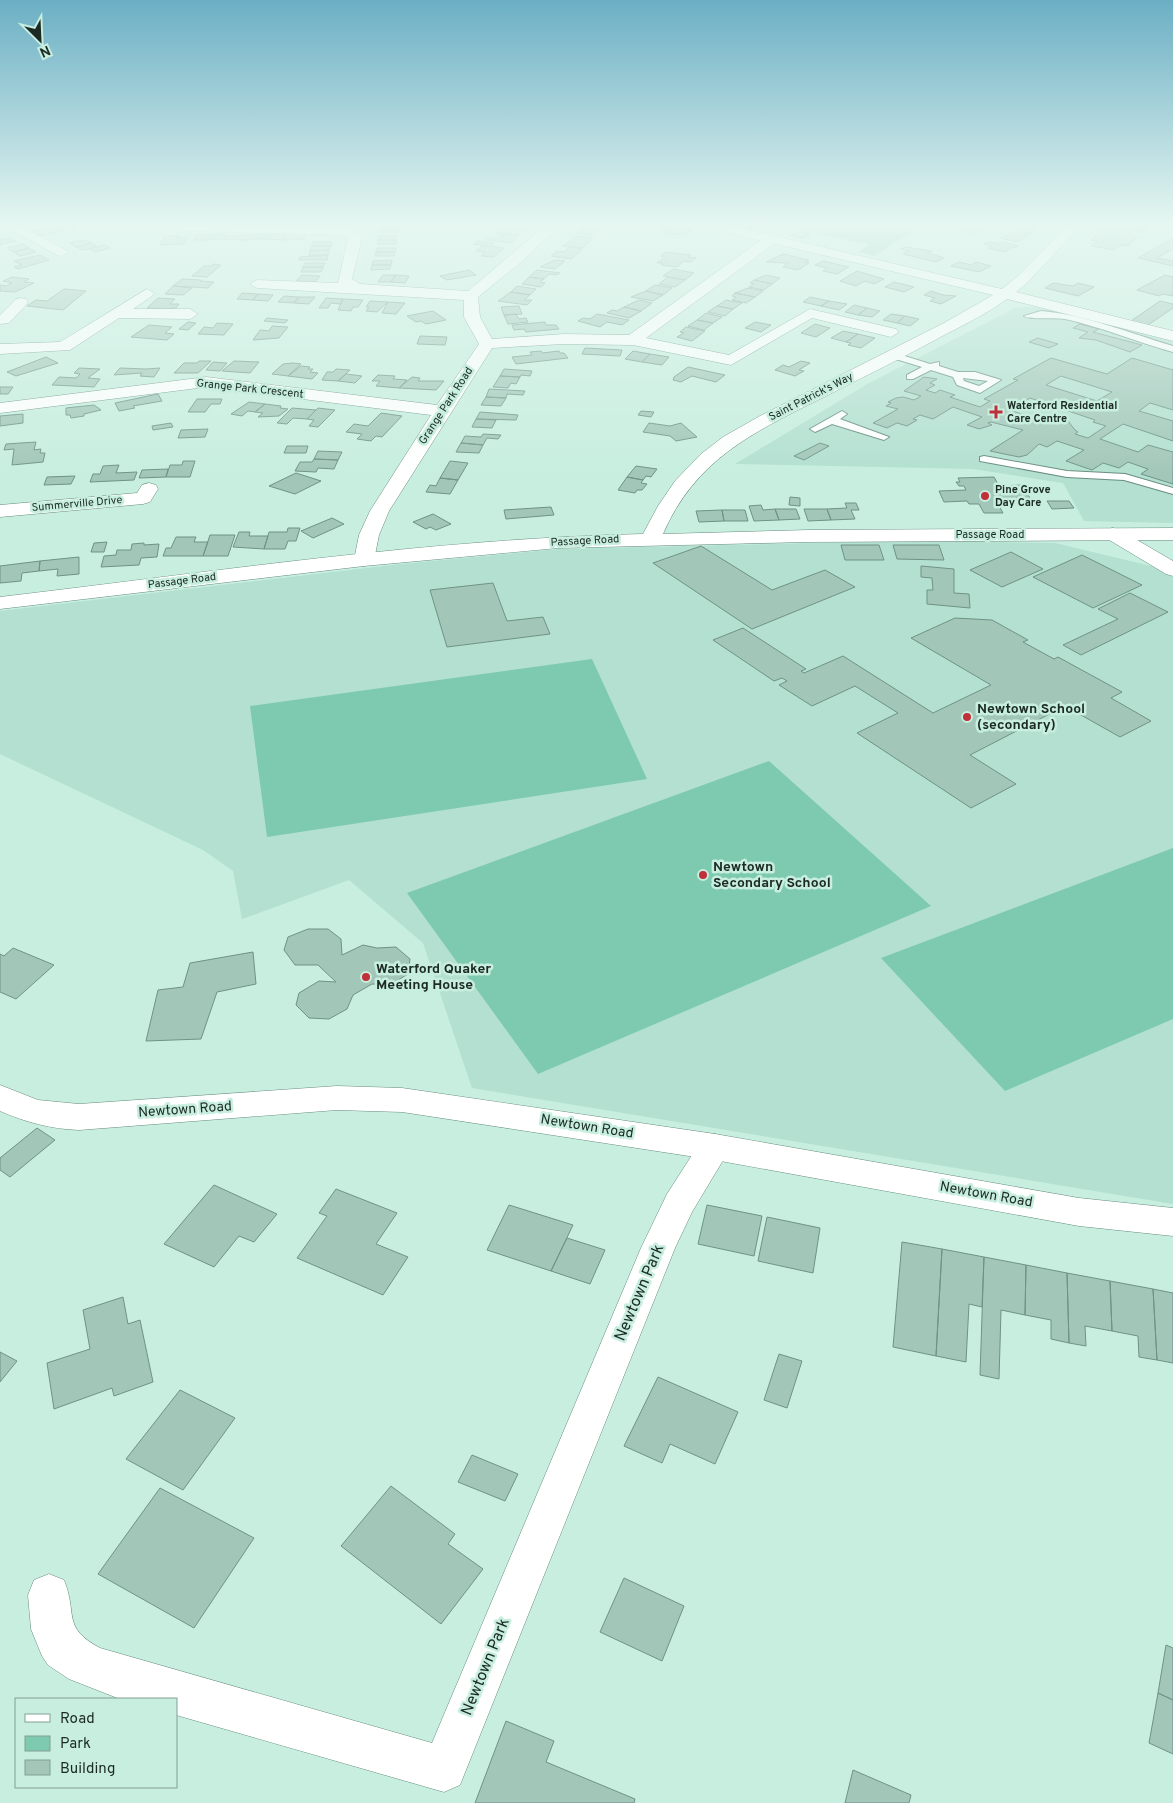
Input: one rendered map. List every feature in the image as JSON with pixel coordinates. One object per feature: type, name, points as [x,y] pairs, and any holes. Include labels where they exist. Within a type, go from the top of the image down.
[{"type":"street","points":[[1,321],[15,308]]},
{"type":"street","points":[[0,349],[64,347],[124,308]]},
{"type":"street","points":[[472,308],[472,317],[487,344],[564,339],[633,340],[731,360],[810,312],[891,332]]},
{"type":"street","points":[[633,340],[677,308]]},
{"type":"street","name":"Saint Patrick's Way","points":[[651,539],[662,514],[682,486],[714,452],[770,418],[981,308]]},
{"type":"street","points":[[1064,308],[1173,336]]},
{"type":"street","points":[[116,313],[190,314]]},
{"type":"street","name":"Grange Park Road","points":[[364,560],[371,526],[441,411],[487,344]]},
{"type":"street","name":"Grange Park Crescent","points":[[0,408],[137,388],[206,382],[441,411]]},
{"type":"street","name":"Summerville Drive","points":[[0,510],[143,498],[149,489]]},
{"type":"street","points":[[1113,534],[1173,570]]},
{"type":"street","name":"Passage Road","points":[[0,603],[364,560],[550,542],[651,539],[1173,534]]},
{"type":"street","name":"Newtown Road","points":[[0,1097],[22,1108],[46,1115],[79,1117],[337,1098],[378,1098],[462,1107],[715,1147],[1078,1212],[1173,1222]]},
{"type":"street","name":"Newtown Park","points":[[49,1595],[49,1618],[54,1637],[65,1651],[79,1662],[116,1676],[444,1770],[658,1248],[679,1204],[715,1147]]},
{"type":"lane","points":[[1028,316],[1037,313],[1057,315],[1173,349]]},
{"type":"lane","points":[[892,355],[957,375]]},
{"type":"lane","points":[[910,377],[942,360]]},
{"type":"lane","points":[[815,428],[842,414]]},
{"type":"lane","points":[[831,420],[884,437]]},
{"type":"lane","points":[[984,459],[1066,474],[1125,477],[1173,491]]},
{"type":"shaded area","name":"Waterford Residential Care Centre","points":[[1015,308],[1050,308],[1173,341],[1173,523],[1084,521],[1063,483],[973,469],[735,464],[869,383]]},
{"type":"shaded area","name":"Newtown Secondary School","points":[[900,541],[1055,543],[1159,568],[1173,577],[1173,1204],[472,1088],[423,943],[349,880],[242,919],[233,871],[203,850],[0,754],[0,611],[401,564],[559,549]]},
{"type":"green space","points":[[592,659],[647,779],[267,837],[250,706]]},
{"type":"green space","points":[[769,761],[931,906],[538,1074],[407,893]]},
{"type":"green space","points":[[1173,848],[1173,1019],[1005,1091],[881,958]]},
{"type":"building","points":[[46,308],[65,308],[63,310]]},
{"type":"building","points":[[339,308],[352,308],[351,311],[338,310]]},
{"type":"building","points":[[368,308],[381,308],[377,312],[366,311]]},
{"type":"building","points":[[385,308],[401,308],[396,314],[382,313]]},
{"type":"building","points":[[501,308],[520,308],[522,314],[504,315]]},
{"type":"building","points":[[622,308],[629,308],[641,311],[629,318],[607,313],[612,310],[617,311]]},
{"type":"building","points":[[629,308],[645,308],[641,311]]},
{"type":"building","points":[[714,308],[733,309],[725,316],[708,312]]},
{"type":"building","points":[[850,308],[867,308],[858,315],[845,312]]},
{"type":"building","points":[[867,308],[880,311],[872,317],[858,315]]},
{"type":"building","points":[[1150,308],[1173,308],[1148,325],[1131,321]]},
{"type":"building","points":[[433,311],[446,320],[426,324],[421,321],[416,322],[407,316]]},
{"type":"building","points":[[706,313],[722,317],[713,323],[697,320]]},
{"type":"building","points":[[516,314],[519,319],[526,318],[528,322],[508,324],[504,315]]},
{"type":"building","points":[[597,314],[629,320],[622,325],[607,322],[600,327],[578,321],[583,318],[590,319]]},
{"type":"building","points":[[891,314],[905,316],[897,323],[883,320]]},
{"type":"building","points":[[905,316],[919,319],[910,326],[897,323]]},
{"type":"building","points":[[267,318],[288,320],[285,323],[264,321]]},
{"type":"building","points":[[697,320],[713,323],[704,330],[688,326]]},
{"type":"building","points":[[188,322],[196,323],[188,330],[179,329]]},
{"type":"building","points":[[545,322],[546,325],[556,325],[559,329],[526,332],[524,329],[514,330],[512,325]]},
{"type":"building","points":[[755,322],[771,325],[761,332],[745,328]]},
{"type":"building","points":[[217,323],[233,324],[224,335],[198,334],[204,327],[213,328]]},
{"type":"building","points":[[815,324],[830,328],[816,337],[801,333]]},
{"type":"building","points":[[1080,324],[1099,329],[1093,332],[1142,345],[1130,352],[1096,340],[1079,338],[1088,332],[1073,328]]},
{"type":"building","points":[[149,325],[172,327],[165,333],[174,334],[167,340],[131,337]]},
{"type":"building","points":[[272,326],[288,327],[279,338],[253,340],[260,330],[269,331]]},
{"type":"building","points":[[686,327],[705,331],[692,341],[677,337],[684,333],[680,332]]},
{"type":"building","points":[[843,331],[858,334],[846,342],[831,338]]},
{"type":"building","points":[[858,334],[875,338],[861,348],[848,345],[851,343],[846,342]]},
{"type":"building","points":[[420,336],[447,337],[445,345],[417,344]]},
{"type":"building","points":[[1038,338],[1058,344],[1049,348],[1029,342]]},
{"type":"building","points":[[585,348],[622,350],[620,356],[582,354]]},
{"type":"building","points":[[541,351],[542,353],[559,351],[568,358],[516,364],[512,357],[532,355],[530,352]]},
{"type":"building","points":[[633,351],[650,354],[642,362],[625,359]]},
{"type":"building","points":[[650,354],[669,357],[662,365],[642,362]]},
{"type":"building","points":[[46,357],[58,363],[16,376],[7,372]]},
{"type":"building","points":[[1051,358],[1107,374],[1132,358],[1173,370],[1173,410],[1150,403],[1139,411],[1173,421],[1173,441],[1123,424],[1100,439],[1138,452],[1148,445],[1173,452],[1173,484],[1141,474],[1148,469],[1128,462],[1119,468],[1103,463],[1092,470],[1066,461],[1084,450],[1057,441],[1047,447],[1039,444],[1027,455],[1019,457],[990,451],[1023,430],[991,422],[988,423],[992,425],[979,429],[967,425],[982,417],[953,407],[933,419],[920,415],[913,419],[917,420],[907,426],[897,423],[887,428],[873,423],[898,409],[886,406],[891,403],[888,402],[903,397],[914,400],[921,396],[904,391],[924,377],[937,379],[930,383],[935,385],[926,390],[935,393],[940,390],[955,395],[950,397],[980,407],[990,401],[984,399],[1018,380],[1013,379]],"holes":[[[1061,376],[1112,392],[1097,401],[1046,385]],[[1030,398],[1095,420],[1093,422],[1106,426],[1088,438],[1075,434],[1078,432],[1068,421],[1041,421],[1010,410]]]},
{"type":"building","points":[[199,361],[211,361],[198,373],[174,373],[184,363],[197,363]]},
{"type":"building","points":[[234,361],[259,362],[250,373],[222,371]]},
{"type":"building","points":[[801,361],[810,363],[799,370],[804,371],[795,376],[775,370],[783,365],[789,367]]},
{"type":"building","points":[[213,362],[227,363],[220,371],[206,370]]},
{"type":"building","points":[[283,364],[301,364],[288,376],[272,374]]},
{"type":"building","points":[[301,366],[310,367],[308,369],[313,369],[310,372],[318,373],[312,379],[288,376]]},
{"type":"building","points":[[688,367],[725,375],[716,382],[692,376],[681,382],[673,380],[674,377]]},
{"type":"building","points":[[79,368],[100,369],[88,378],[100,379],[94,387],[52,385],[59,377],[76,378],[80,374],[74,373]]},
{"type":"building","points":[[120,368],[160,368],[154,377],[140,376],[142,373],[114,375]]},
{"type":"building","points":[[336,369],[350,370],[338,381],[322,380],[327,372],[333,372]]},
{"type":"building","points":[[504,369],[532,371],[530,376],[500,376]]},
{"type":"building","points":[[346,374],[362,376],[355,383],[338,381]]},
{"type":"building","points":[[378,375],[395,376],[393,379],[407,380],[399,388],[376,386],[380,381],[372,381]]},
{"type":"building","points":[[500,376],[520,377],[516,384],[511,383],[508,388],[493,387]]},
{"type":"building","points":[[412,377],[420,378],[418,381],[444,381],[436,390],[399,388]]},
{"type":"building","points":[[0,387],[13,387],[8,394],[0,394]]},
{"type":"building","points":[[489,389],[525,391],[523,395],[507,394],[506,398],[486,397]]},
{"type":"building","points":[[158,394],[162,401],[133,406],[135,408],[119,411],[115,403]]},
{"type":"building","points":[[486,397],[506,398],[501,406],[481,405]]},
{"type":"building","points":[[197,399],[222,399],[220,404],[211,404],[205,412],[188,412]]},
{"type":"building","points":[[249,402],[265,404],[255,412],[248,411],[242,416],[231,414]]},
{"type":"building","points":[[265,404],[288,409],[279,416],[258,417],[263,413],[255,412]]},
{"type":"building","points":[[94,405],[101,410],[71,418],[70,415],[66,415],[66,408]]},
{"type":"building","points":[[292,408],[316,410],[307,419],[293,418],[287,424],[277,423]]},
{"type":"building","points":[[318,408],[335,410],[318,427],[309,426],[314,420],[307,419]]},
{"type":"building","points":[[641,411],[654,412],[651,417],[638,415]]},
{"type":"building","points":[[480,412],[518,415],[516,420],[476,419]]},
{"type":"building","points":[[381,413],[402,416],[382,437],[376,436],[371,441],[357,439],[362,434],[346,432],[354,424],[368,426]]},
{"type":"building","points":[[23,414],[23,423],[0,426],[0,416]]},
{"type":"building","points":[[476,419],[496,420],[492,428],[472,427]]},
{"type":"building","points":[[171,423],[173,427],[153,430],[152,426]]},
{"type":"building","points":[[649,423],[670,426],[681,423],[697,437],[676,441],[670,436],[643,432]]},
{"type":"building","points":[[208,429],[205,437],[178,438],[181,430]]},
{"type":"building","points":[[483,434],[501,435],[498,439],[487,438],[483,445],[461,443],[465,436],[481,437]]},
{"type":"building","points":[[36,442],[34,450],[41,449],[40,453],[45,453],[43,462],[12,465],[14,449],[4,450],[6,444]]},
{"type":"building","points":[[461,443],[483,445],[479,453],[456,452]]},
{"type":"building","points":[[820,443],[829,446],[804,460],[794,456]]},
{"type":"building","points":[[287,446],[308,446],[306,453],[284,453]]},
{"type":"building","points":[[318,451],[342,452],[338,460],[314,459]]},
{"type":"building","points":[[314,459],[338,460],[334,469],[318,468],[316,472],[295,471],[300,462],[312,462]]},
{"type":"building","points":[[183,461],[195,461],[190,477],[166,477],[170,465],[182,465]]},
{"type":"building","points":[[450,461],[468,463],[458,480],[440,478]]},
{"type":"building","points":[[119,465],[116,473],[137,472],[134,480],[90,482],[93,474],[100,474],[103,466]]},
{"type":"building","points":[[636,466],[657,469],[651,477],[646,476],[643,480],[627,477]]},
{"type":"building","points":[[168,469],[166,477],[139,478],[142,470]]},
{"type":"building","points":[[296,473],[321,481],[295,494],[269,486]]},
{"type":"building","points":[[75,476],[71,484],[44,485],[47,477]]},
{"type":"building","points":[[627,477],[643,480],[641,483],[647,484],[642,490],[637,490],[635,493],[618,490]]},
{"type":"building","name":"Pine Grove Day Care","points":[[994,477],[999,486],[1022,485],[1033,503],[998,504],[1003,513],[984,513],[979,504],[969,504],[967,501],[944,502],[939,491],[966,490],[964,486],[959,486],[956,482],[960,482],[958,478]]},
{"type":"building","points":[[440,478],[458,480],[450,494],[426,492],[430,485],[436,486]]},
{"type":"building","points":[[790,497],[800,498],[800,506],[789,505]]},
{"type":"building","points":[[1047,501],[1069,501],[1074,508],[1052,509]]},
{"type":"building","points":[[845,503],[856,503],[859,510],[851,510],[855,519],[831,520],[827,509],[847,508]]},
{"type":"building","points":[[761,505],[763,510],[775,509],[779,520],[754,521],[749,506]]},
{"type":"building","points":[[551,507],[554,515],[506,519],[504,510]]},
{"type":"building","points":[[775,509],[796,509],[800,519],[779,520]]},
{"type":"building","points":[[804,509],[827,509],[831,520],[808,521]]},
{"type":"building","points":[[722,510],[745,510],[748,521],[724,521]]},
{"type":"building","points":[[722,510],[724,521],[699,522],[696,511]]},
{"type":"building","points":[[433,514],[451,524],[436,530],[430,527],[426,529],[413,522]]},
{"type":"building","points":[[332,518],[344,524],[313,538],[301,531]]},
{"type":"building","points":[[288,528],[300,528],[296,541],[288,541],[285,549],[264,549],[269,532],[287,532]]},
{"type":"building","points":[[239,532],[250,532],[249,536],[268,536],[264,549],[233,547]]},
{"type":"building","points":[[210,535],[235,535],[228,556],[203,556]]},
{"type":"building","points":[[176,537],[196,537],[194,542],[208,542],[203,556],[163,556],[166,548],[171,548]]},
{"type":"building","points":[[107,542],[104,552],[91,552],[94,543]]},
{"type":"building","points":[[144,543],[144,545],[159,544],[157,557],[141,558],[139,565],[101,567],[104,556],[116,555],[117,550],[131,550],[132,544]]},
{"type":"building","points":[[841,545],[879,545],[884,560],[845,560]]},
{"type":"building","points":[[893,545],[939,545],[944,560],[897,559]]},
{"type":"building","points":[[701,546],[772,590],[825,570],[855,587],[752,629],[653,563]]},
{"type":"building","points":[[1011,552],[1043,569],[1002,587],[970,570]]},
{"type":"building","points":[[1082,555],[1142,585],[1093,608],[1033,577]]},
{"type":"building","points":[[79,557],[79,574],[57,576],[58,569],[39,571],[40,561]]},
{"type":"building","points":[[40,561],[39,571],[22,573],[21,581],[0,583],[0,566]]},
{"type":"building","points":[[921,566],[954,569],[954,593],[969,594],[970,608],[927,604],[927,590],[933,590],[932,578],[921,577]]},
{"type":"building","points":[[493,583],[507,621],[543,617],[550,634],[447,647],[430,590]]},
{"type":"building","points":[[1130,593],[1168,612],[1081,655],[1063,645],[1118,619],[1098,609]]},
{"type":"building","name":"Newtown School (secondary)","points":[[955,618],[992,620],[1028,640],[1023,642],[1054,659],[1058,657],[1122,692],[1111,698],[1151,721],[1120,737],[1065,706],[970,755],[1016,784],[971,808],[857,733],[898,713],[855,686],[812,706],[779,685],[787,681],[782,678],[774,681],[713,640],[743,628],[806,669],[801,671],[804,673],[843,656],[933,713],[991,685],[911,638]]},
{"type":"building","name":"Waterford Quaker Meeting House","points":[[308,929],[328,929],[341,939],[342,955],[363,945],[377,948],[396,947],[410,959],[408,974],[390,985],[372,984],[353,995],[347,1009],[329,1019],[309,1018],[296,1005],[299,993],[319,981],[336,982],[318,965],[295,965],[284,950],[288,937]]},
{"type":"building","points":[[13,948],[54,965],[16,999],[0,992],[0,954],[4,956]]},
{"type":"building","points":[[253,952],[256,984],[217,992],[201,1039],[146,1041],[158,990],[183,987],[190,963]]},
{"type":"building","points":[[37,1128],[55,1140],[10,1177],[0,1170],[0,1158]]},
{"type":"building","points":[[214,1185],[277,1214],[254,1242],[239,1236],[214,1267],[164,1244]]},
{"type":"building","points":[[336,1189],[397,1213],[376,1244],[408,1257],[383,1295],[297,1258],[327,1216],[319,1213]]},
{"type":"building","points":[[509,1205],[573,1225],[551,1271],[487,1250]]},
{"type":"building","points":[[707,1205],[762,1216],[754,1256],[698,1244]]},
{"type":"building","points":[[767,1217],[820,1228],[813,1273],[758,1261]]},
{"type":"building","points":[[567,1238],[605,1250],[590,1284],[551,1271]]},
{"type":"building","points":[[902,1242],[942,1249],[936,1356],[893,1347]]},
{"type":"building","points":[[942,1249],[984,1257],[982,1307],[969,1304],[966,1362],[936,1356]]},
{"type":"building","points":[[984,1257],[1026,1265],[1025,1315],[1001,1310],[999,1379],[980,1375]]},
{"type":"building","points":[[1026,1265],[1067,1273],[1069,1343],[1051,1339],[1051,1320],[1025,1315]]},
{"type":"building","points":[[1067,1273],[1110,1281],[1112,1331],[1085,1326],[1086,1346],[1069,1343]]},
{"type":"building","points":[[1110,1281],[1153,1289],[1157,1360],[1139,1357],[1138,1336],[1112,1331]]},
{"type":"building","points":[[1153,1289],[1173,1293],[1173,1363],[1157,1360]]},
{"type":"building","points":[[123,1297],[128,1324],[140,1320],[153,1382],[114,1396],[112,1388],[54,1409],[47,1363],[90,1349],[83,1310]]},
{"type":"building","points":[[0,1352],[17,1361],[0,1382]]},
{"type":"building","points":[[779,1354],[802,1361],[787,1408],[764,1400]]},
{"type":"building","points":[[658,1377],[738,1412],[715,1464],[670,1444],[662,1463],[624,1446]]},
{"type":"building","points":[[180,1390],[235,1418],[183,1490],[126,1459]]},
{"type":"building","points":[[472,1455],[518,1474],[505,1501],[458,1482]]},
{"type":"building","points":[[391,1486],[455,1534],[448,1544],[483,1569],[441,1624],[341,1546]]},
{"type":"building","points":[[160,1488],[254,1538],[194,1628],[98,1574]]},
{"type":"building","points":[[624,1578],[684,1606],[662,1661],[600,1632]]},
{"type":"building","points":[[1166,1645],[1173,1648],[1173,1700],[1158,1693]]},
{"type":"building","points":[[1158,1693],[1173,1700],[1173,1754],[1149,1743]]},
{"type":"building","points":[[506,1721],[554,1741],[546,1762],[635,1799],[634,1803],[475,1803]]},
{"type":"building","points":[[853,1770],[911,1795],[909,1803],[845,1803]]},
{"type":"place","name":"Waterford Residential Care Centre","points":[[996,412]]},
{"type":"place","name":"Pine Grove Day Care","points":[[985,496]]},
{"type":"place","name":"Newtown School (secondary)","points":[[967,717]]},
{"type":"place","name":"Newtown Secondary School","points":[[703,875]]},
{"type":"place","name":"Waterford Quaker Meeting House","points":[[366,977]]}]
